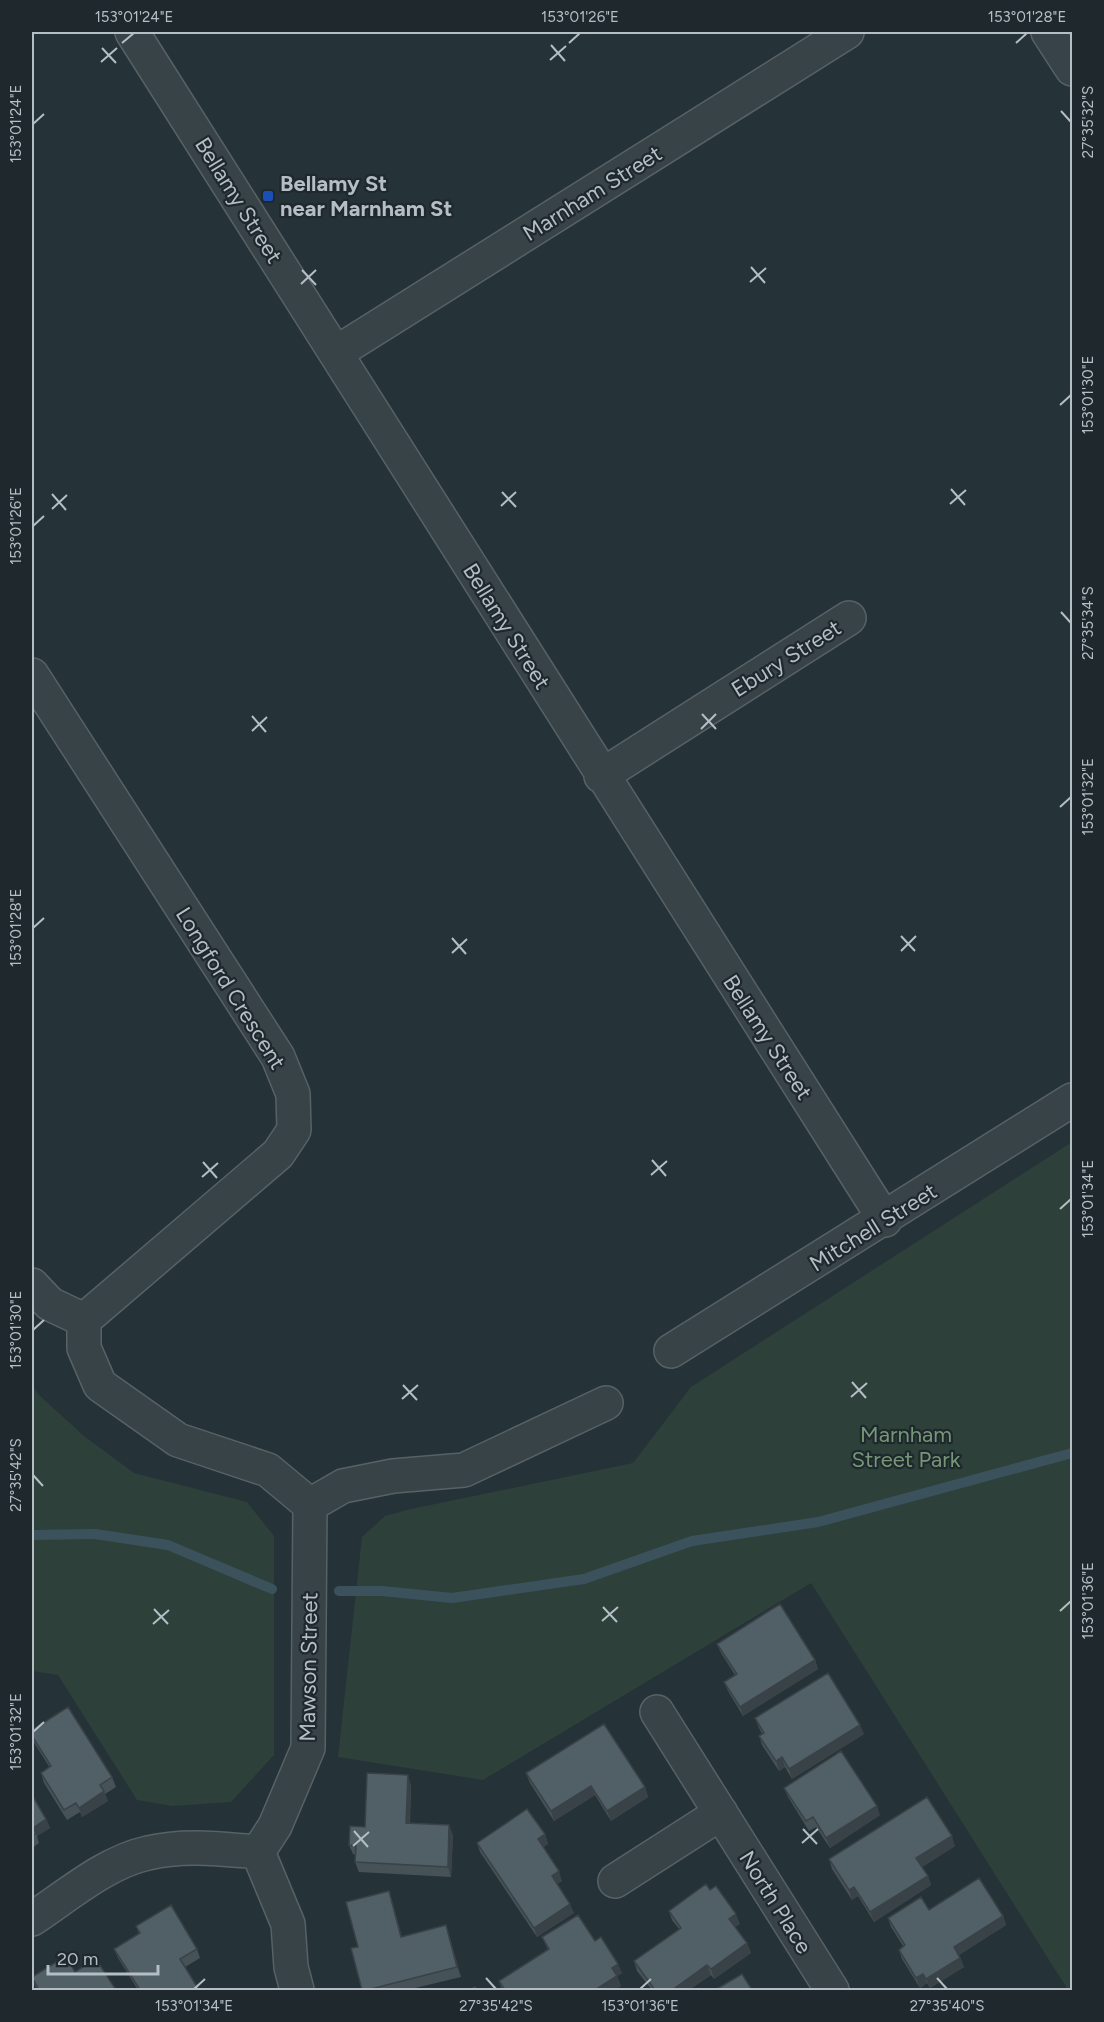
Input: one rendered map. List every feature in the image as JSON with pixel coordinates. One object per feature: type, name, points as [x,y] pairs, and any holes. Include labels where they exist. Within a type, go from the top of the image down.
[{"type":"street","name":"Bellamy Street","points":[[132,32],[601,776],[885,1220]]},
{"type":"street","name":"Marnham Street","points":[[336,354],[847,32]]},
{"type":"street","points":[[1048,32],[1072,69]]},
{"type":"street","name":"Ebury Street","points":[[601,776],[849,618]]},
{"type":"street","name":"Longford Crescent","points":[[32,675],[278,1057],[293,1094],[294,1130],[278,1154],[84,1320]]},
{"type":"street","name":"Mitchell Street","points":[[671,1351],[885,1220],[1072,1100]]},
{"type":"street","points":[[32,1284],[50,1304],[84,1320],[84,1348],[100,1385],[178,1440],[268,1470],[310,1505],[343,1486],[393,1476],[464,1470],[606,1403]]},
{"type":"street","name":"Mawson Street","points":[[258,1852],[275,1826],[308,1748],[310,1505]]},
{"type":"street","name":"North Place","points":[[657,1712],[832,1990]]},
{"type":"street","points":[[615,1881],[721,1814]]},
{"type":"street","points":[[32,1919],[109,1869],[147,1853],[198,1847],[258,1852],[288,1924],[291,1967],[297,1990]]},
{"type":"green space","name":"Marnham Street Park","points":[[1072,1142],[1072,1990],[1068,1990],[811,1583],[483,1780],[338,1757],[362,1537],[385,1516],[633,1463],[691,1387]]},
{"type":"green space","points":[[32,1384],[38,1394],[84,1436],[134,1473],[247,1502],[274,1536],[274,1755],[231,1802],[172,1806],[137,1800],[58,1675],[32,1671]]},
{"type":"building","points":[[780,1604],[815,1660],[740,1707],[724,1682],[737,1674],[717,1644]]},
{"type":"building","points":[[828,1673],[860,1725],[789,1769],[782,1757],[776,1761],[759,1736],[764,1733],[755,1718]]},
{"type":"building","points":[[68,1707],[112,1777],[100,1785],[104,1791],[79,1808],[76,1803],[64,1810],[41,1773],[51,1766],[32,1736],[32,1730]]},
{"type":"building","points":[[604,1724],[645,1787],[607,1811],[591,1786],[551,1811],[526,1773]]},
{"type":"building","points":[[841,1751],[877,1806],[826,1838],[813,1817],[806,1821],[784,1788]]},
{"type":"building","points":[[367,1773],[408,1775],[406,1823],[449,1825],[448,1867],[355,1862],[356,1846],[349,1845],[350,1826],[365,1827]]},
{"type":"building","points":[[32,1795],[46,1819],[33,1828],[36,1833],[32,1836]]},
{"type":"building","points":[[927,1797],[952,1836],[916,1858],[928,1876],[870,1912],[854,1887],[849,1890],[829,1859]]},
{"type":"building","points":[[527,1809],[545,1834],[538,1839],[559,1871],[552,1876],[570,1904],[534,1928],[477,1843]]},
{"type":"building","points":[[979,1878],[1003,1916],[954,1947],[960,1958],[926,1979],[923,1974],[916,1978],[899,1950],[905,1945],[888,1918],[921,1897],[929,1910]]},
{"type":"building","points":[[706,1884],[710,1890],[716,1886],[736,1914],[729,1919],[747,1943],[711,1969],[707,1965],[672,1990],[655,1990],[634,1961],[681,1928],[669,1911]]},
{"type":"building","points":[[389,1891],[401,1937],[446,1925],[457,1967],[362,1990],[351,1948],[358,1947],[346,1902]]},
{"type":"building","points":[[171,1905],[197,1949],[180,1959],[199,1990],[140,1990],[114,1949],[140,1933],[136,1926]]},
{"type":"building","points":[[578,1915],[595,1941],[601,1937],[618,1964],[612,1968],[617,1976],[595,1990],[505,1990],[499,1981],[549,1949],[542,1937]]},
{"type":"building","points":[[66,1956],[75,1972],[96,1959],[116,1990],[39,1990],[32,1977]]},
{"type":"building","points":[[742,1974],[752,1990],[715,1990]]},
{"type":"waterway","points":[[339,1591],[382,1591],[452,1598],[584,1579],[692,1541],[818,1522],[1072,1453]]},
{"type":"waterway","points":[[32,1535],[95,1534],[168,1545],[272,1589]]},
{"type":"place","name":"Bellamy St near Marnham St","points":[[268,196]]}]
